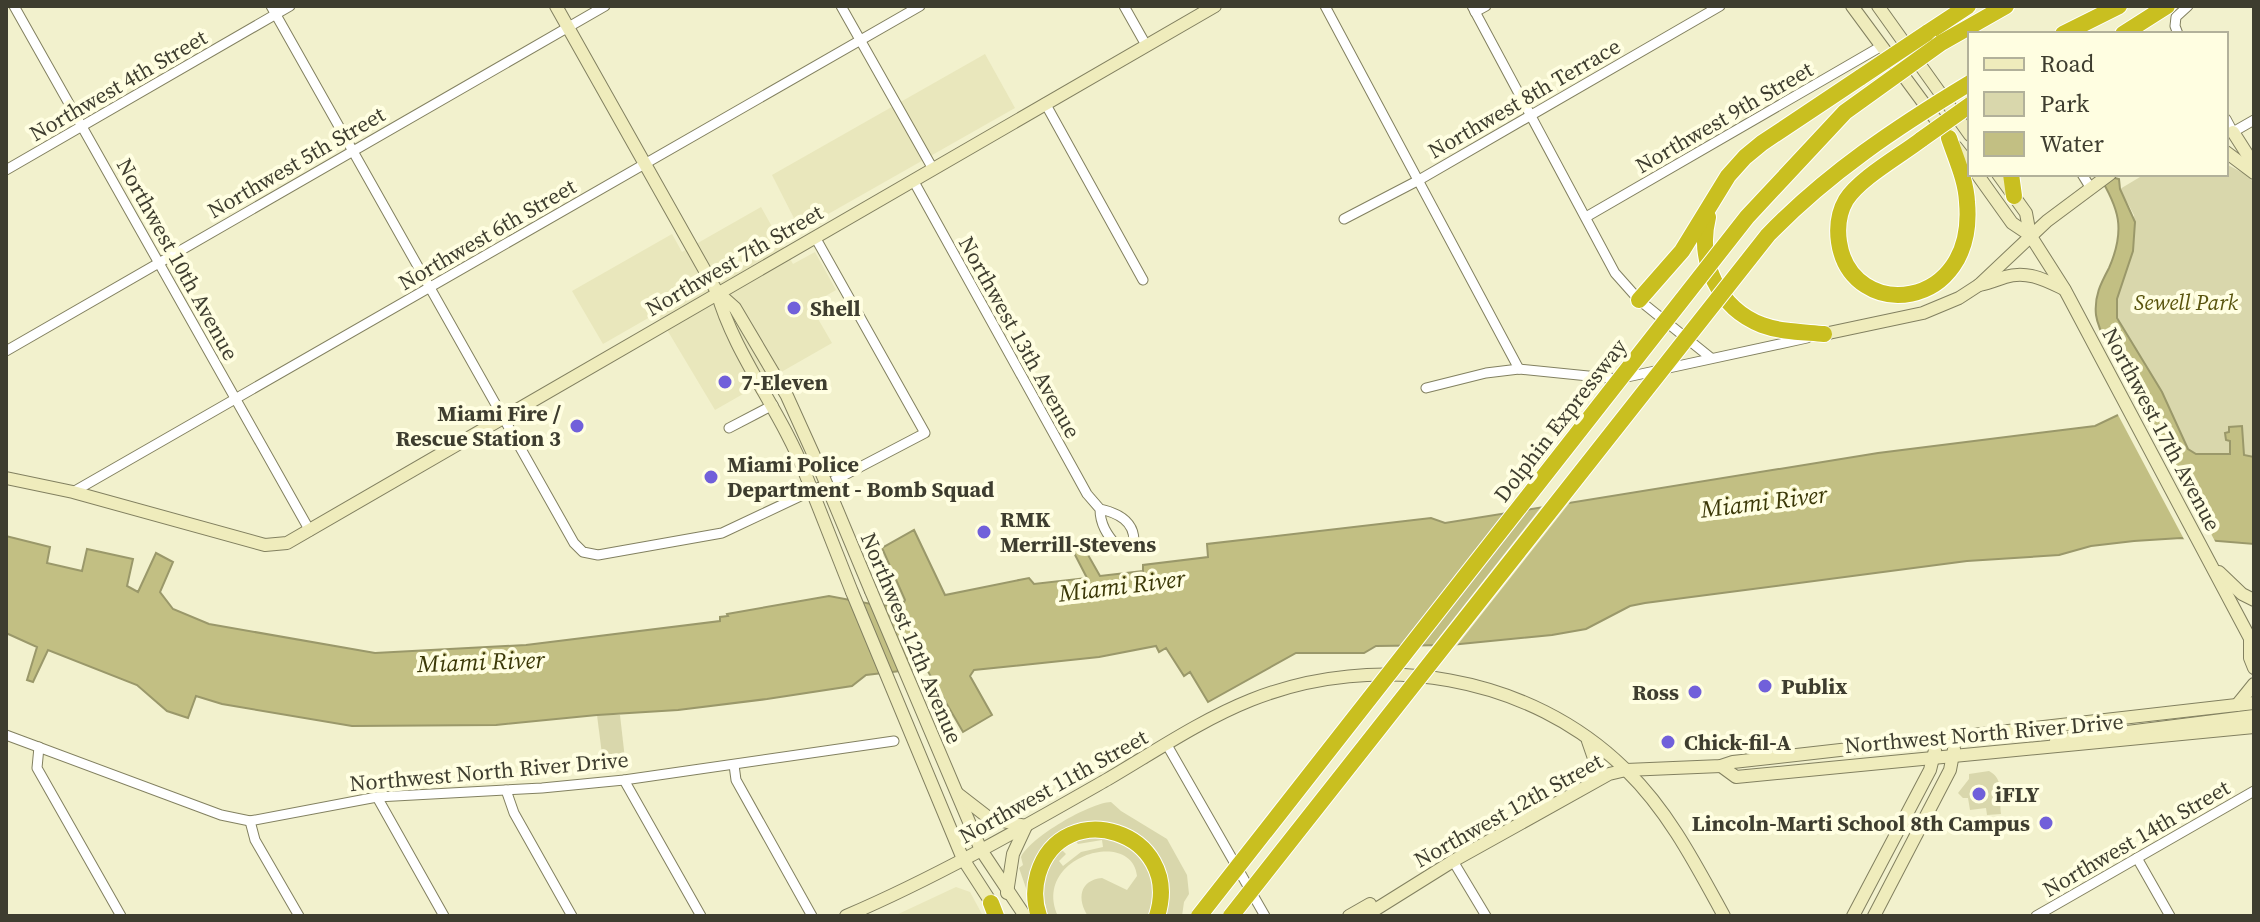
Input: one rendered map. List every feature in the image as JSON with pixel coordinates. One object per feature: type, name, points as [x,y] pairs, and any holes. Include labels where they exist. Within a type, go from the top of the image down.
[{"type":"highway","points":[[1639,300],[1682,251],[1728,176],[1762,143],[1968,6]]},
{"type":"highway","name":"Dolphin Expressway","points":[[1199,916],[1747,217],[1845,112],[1941,43],[2006,6]]},
{"type":"highway","points":[[2076,29],[2118,7]]},
{"type":"highway","points":[[2127,32],[2166,12]]},
{"type":"highway","points":[[1231,916],[1768,235],[1801,201],[1867,149],[1968,84]]},
{"type":"highway","points":[[1949,138],[1967,201],[1966,230],[1959,259],[1946,276],[1931,288],[1907,295],[1881,292],[1858,278],[1844,260],[1838,236],[1844,203],[1859,186],[1968,106]]},
{"type":"highway","points":[[2011,176],[2014,196]]},
{"type":"highway","points":[[1712,200],[1704,243],[1707,265],[1734,309],[1763,325],[1784,331],[1824,334]]},
{"type":"highway","points":[[1039,916],[1035,889],[1044,859],[1070,836],[1100,829],[1131,839],[1152,859],[1161,884],[1162,899],[1157,916]]},
{"type":"main road","name":"Northwest 12th Avenue","points":[[556,6],[717,292],[723,315],[773,405],[805,473],[963,859],[996,912]]},
{"type":"main road","name":"Northwest 7th Street","points":[[73,492],[273,546],[291,541],[1215,6]]},
{"type":"main road","points":[[1852,6],[1968,162]]},
{"type":"main road","points":[[1878,6],[1968,132]]},
{"type":"main road","points":[[2230,132],[2254,165]]},
{"type":"main road","points":[[2228,152],[2254,173]]},
{"type":"main road","name":"Northwest 17th Avenue","points":[[1978,176],[2012,223],[2030,235]]},
{"type":"main road","name":"Northwest 17th Avenue","points":[[1999,176],[2026,213],[2030,235],[2065,290],[2253,642],[2250,658],[2254,668]]},
{"type":"main road","points":[[1824,334],[1935,309],[1959,298],[1979,285],[2030,235],[2100,180]]},
{"type":"main road","points":[[1979,285],[2025,275],[2065,290]]},
{"type":"main road","name":"Northwest 12th Avenue","points":[[717,292],[735,308],[787,396],[981,850],[1025,916]]},
{"type":"main road","points":[[6,478],[73,492]]},
{"type":"main road","points":[[2210,561],[2223,577],[2254,600]]},
{"type":"main road","name":"Northwest 11th Street","points":[[846,916],[918,884],[1236,707],[1315,681],[1350,676],[1430,678],[1506,694],[1545,711],[1587,738]]},
{"type":"main road","points":[[2237,705],[2254,684]]},
{"type":"main road","name":"Northwest North River Drive","points":[[1626,770],[1721,766],[1733,762],[2254,703]]},
{"type":"main road","points":[[2025,748],[2074,737],[2254,716]]},
{"type":"main road","name":"Northwest North River Drive","points":[[1721,766],[1736,777],[2025,748],[2093,745],[2254,727]]},
{"type":"main road","points":[[1874,916],[1950,770],[1955,737]]},
{"type":"main road","points":[[1587,738],[1626,770],[1677,833],[1724,916]]},
{"type":"main road","points":[[1587,738],[1597,767],[1590,784]]},
{"type":"main road","points":[[1853,916],[1930,770],[1938,739]]},
{"type":"main road","name":"Northwest 12th Street","points":[[1365,916],[1453,861],[1590,784],[1626,770]]},
{"type":"main road","points":[[955,792],[989,818],[1026,826],[1011,860],[1007,893]]},
{"type":"main road","name":"Northwest 12th Street","points":[[1349,916],[1394,890],[1409,887]]},
{"type":"street","name":"Northwest 10th Avenue","points":[[14,6],[310,531]]},
{"type":"street","name":"Northwest 4th Street","points":[[6,170],[273,10],[290,6]]},
{"type":"street","name":"Northwest 5th Street","points":[[6,351],[605,6]]},
{"type":"street","points":[[841,6],[933,169]]},
{"type":"street","name":"Northwest 6th Street","points":[[73,492],[920,6]]},
{"type":"street","points":[[1124,6],[1146,45]]},
{"type":"street","points":[[1325,6],[1519,369]]},
{"type":"street","points":[[1486,6],[1474,9],[1615,273],[1639,300],[1711,358]]},
{"type":"street","name":"Northwest 8th Terrace","points":[[1344,219],[1419,180],[1720,6]]},
{"type":"street","points":[[2177,32],[2166,12],[2188,6]]},
{"type":"street","points":[[273,10],[574,543],[590,555],[722,533],[925,433],[815,237]]},
{"type":"street","name":"Northwest 9th Street","points":[[1586,217],[1880,47]]},
{"type":"street","points":[[1045,103],[1143,280]]},
{"type":"street","points":[[2230,132],[2254,120]]},
{"type":"street","name":"Northwest 13th Avenue","points":[[913,180],[1087,494],[1100,509],[1115,512],[1130,524],[1134,541],[1129,546],[1117,546],[1110,538],[1100,517],[1100,509]]},
{"type":"street","points":[[1426,388],[1486,373],[1519,369],[1618,379],[1824,334]]},
{"type":"street","points":[[729,428],[773,405]]},
{"type":"street","name":"Northwest North River Drive","points":[[6,735],[221,815],[250,821],[377,797],[624,780],[894,741]]},
{"type":"street","points":[[1167,745],[1265,916]]},
{"type":"street","points":[[39,747],[37,768],[121,916]]},
{"type":"street","points":[[734,765],[736,780],[812,916]]},
{"type":"street","points":[[624,780],[701,916]]},
{"type":"street","points":[[506,790],[514,813],[572,916]]},
{"type":"street","name":"Northwest 14th Street","points":[[2036,916],[2254,791]]},
{"type":"street","points":[[377,797],[444,916]]},
{"type":"street","points":[[250,821],[255,840],[299,916]]},
{"type":"street","points":[[2137,858],[2170,916]]},
{"type":"street","points":[[1453,861],[1486,916]]},
{"type":"shaded area","points":[[985,54],[1015,108],[800,230],[772,175]]},
{"type":"shaded area","points":[[761,207],[793,264],[815,252],[836,290],[810,305],[832,343],[715,410],[657,313],[603,344],[572,291],[672,234],[682,252]]},
{"type":"shaded area","points":[[956,887],[970,892],[983,916],[894,916]]},
{"type":"green space","name":"Sewell Park","points":[[2228,165],[2249,176],[2254,184],[2254,457],[2244,455],[2242,426],[2230,440],[2231,454],[2196,454],[2188,449],[2162,392],[2117,318],[2117,299],[2133,251],[2135,232],[2134,215],[2120,189],[2142,176],[2228,176]]},
{"type":"green space","points":[[597,715],[620,715],[626,768],[604,770]]},
{"type":"green space","name":"iFLY","points":[[1989,771],[1999,784],[2001,814],[1987,815],[1986,808],[1970,810],[1968,798],[1958,793],[1969,779],[1969,774]]},
{"type":"green space","points":[[1111,802],[1167,839],[1187,875],[1189,894],[1182,916],[1163,916],[1167,894],[1166,874],[1159,857],[1134,834],[1116,827],[1075,827],[1027,891],[1019,868],[1023,865],[1021,857],[1027,849],[1048,831],[1075,815]]},
{"type":"green space","points":[[1100,834],[1139,851],[1155,881],[1152,916],[1088,916],[1082,904],[1082,892],[1089,883],[1102,878],[1127,890],[1137,876],[1131,861],[1119,853],[1103,852],[1070,864],[1058,878],[1053,895],[1058,916],[1048,916],[1040,882],[1061,849],[1066,854],[1059,861],[1063,866],[1081,852],[1103,847],[1102,840],[1078,844],[1074,839]]},
{"type":"water","name":"Miami River","points":[[2099,176],[2119,179],[2120,189],[2135,222],[2133,251],[2117,299],[2117,318],[2162,392],[2188,449],[2196,454],[2230,454],[2230,441],[2226,440],[2225,433],[2229,432],[2229,427],[2242,426],[2244,455],[2254,457],[2254,544],[2181,538],[2134,541],[2091,546],[2059,555],[1967,561],[1645,603],[1630,606],[1586,629],[1552,635],[1450,645],[1376,646],[1364,653],[1296,653],[1208,702],[1190,672],[1184,676],[1166,648],[1159,652],[1156,646],[1099,657],[974,670],[970,676],[992,715],[963,732],[926,668],[866,675],[852,686],[767,699],[678,710],[496,725],[352,726],[222,704],[196,696],[188,718],[167,711],[137,685],[48,650],[33,682],[27,680],[37,647],[6,633],[6,536],[50,547],[47,563],[82,571],[87,549],[133,559],[127,586],[138,592],[156,553],[173,562],[160,592],[173,609],[209,624],[375,653],[526,645],[720,621],[720,617],[727,614],[829,596],[882,606],[904,602],[882,548],[914,530],[945,595],[1029,578],[1034,584],[1087,578],[1073,551],[1083,546],[1100,576],[1143,571],[1143,565],[1208,557],[1207,544],[1431,518],[1445,523],[1878,453],[2095,426],[2141,404],[2108,347],[2096,315],[2097,296],[2114,254],[2119,230],[2111,198]]},
{"type":"pier","points":[[2139,398],[2217,545],[2186,543],[2117,413]]},
{"type":"pier","points":[[1574,497],[1455,648],[1429,650],[1545,502]]},
{"type":"place","name":"Shell","points":[[794,308]]},
{"type":"place","name":"7-Eleven","points":[[725,382]]},
{"type":"place","name":"Miami Fire / Rescue Station 3","points":[[577,426]]},
{"type":"place","name":"Miami Police Department - Bomb Squad","points":[[711,477]]},
{"type":"place","name":"RMK Merrill-Stevens","points":[[984,532]]},
{"type":"place","name":"Publix","points":[[1765,686]]},
{"type":"place","name":"Ross","points":[[1695,692]]},
{"type":"place","name":"Chick-fil-A","points":[[1668,742]]},
{"type":"place","name":"iFLY","points":[[1979,794]]},
{"type":"place","name":"Lincoln-Marti School 8th Campus","points":[[2046,823]]}]
